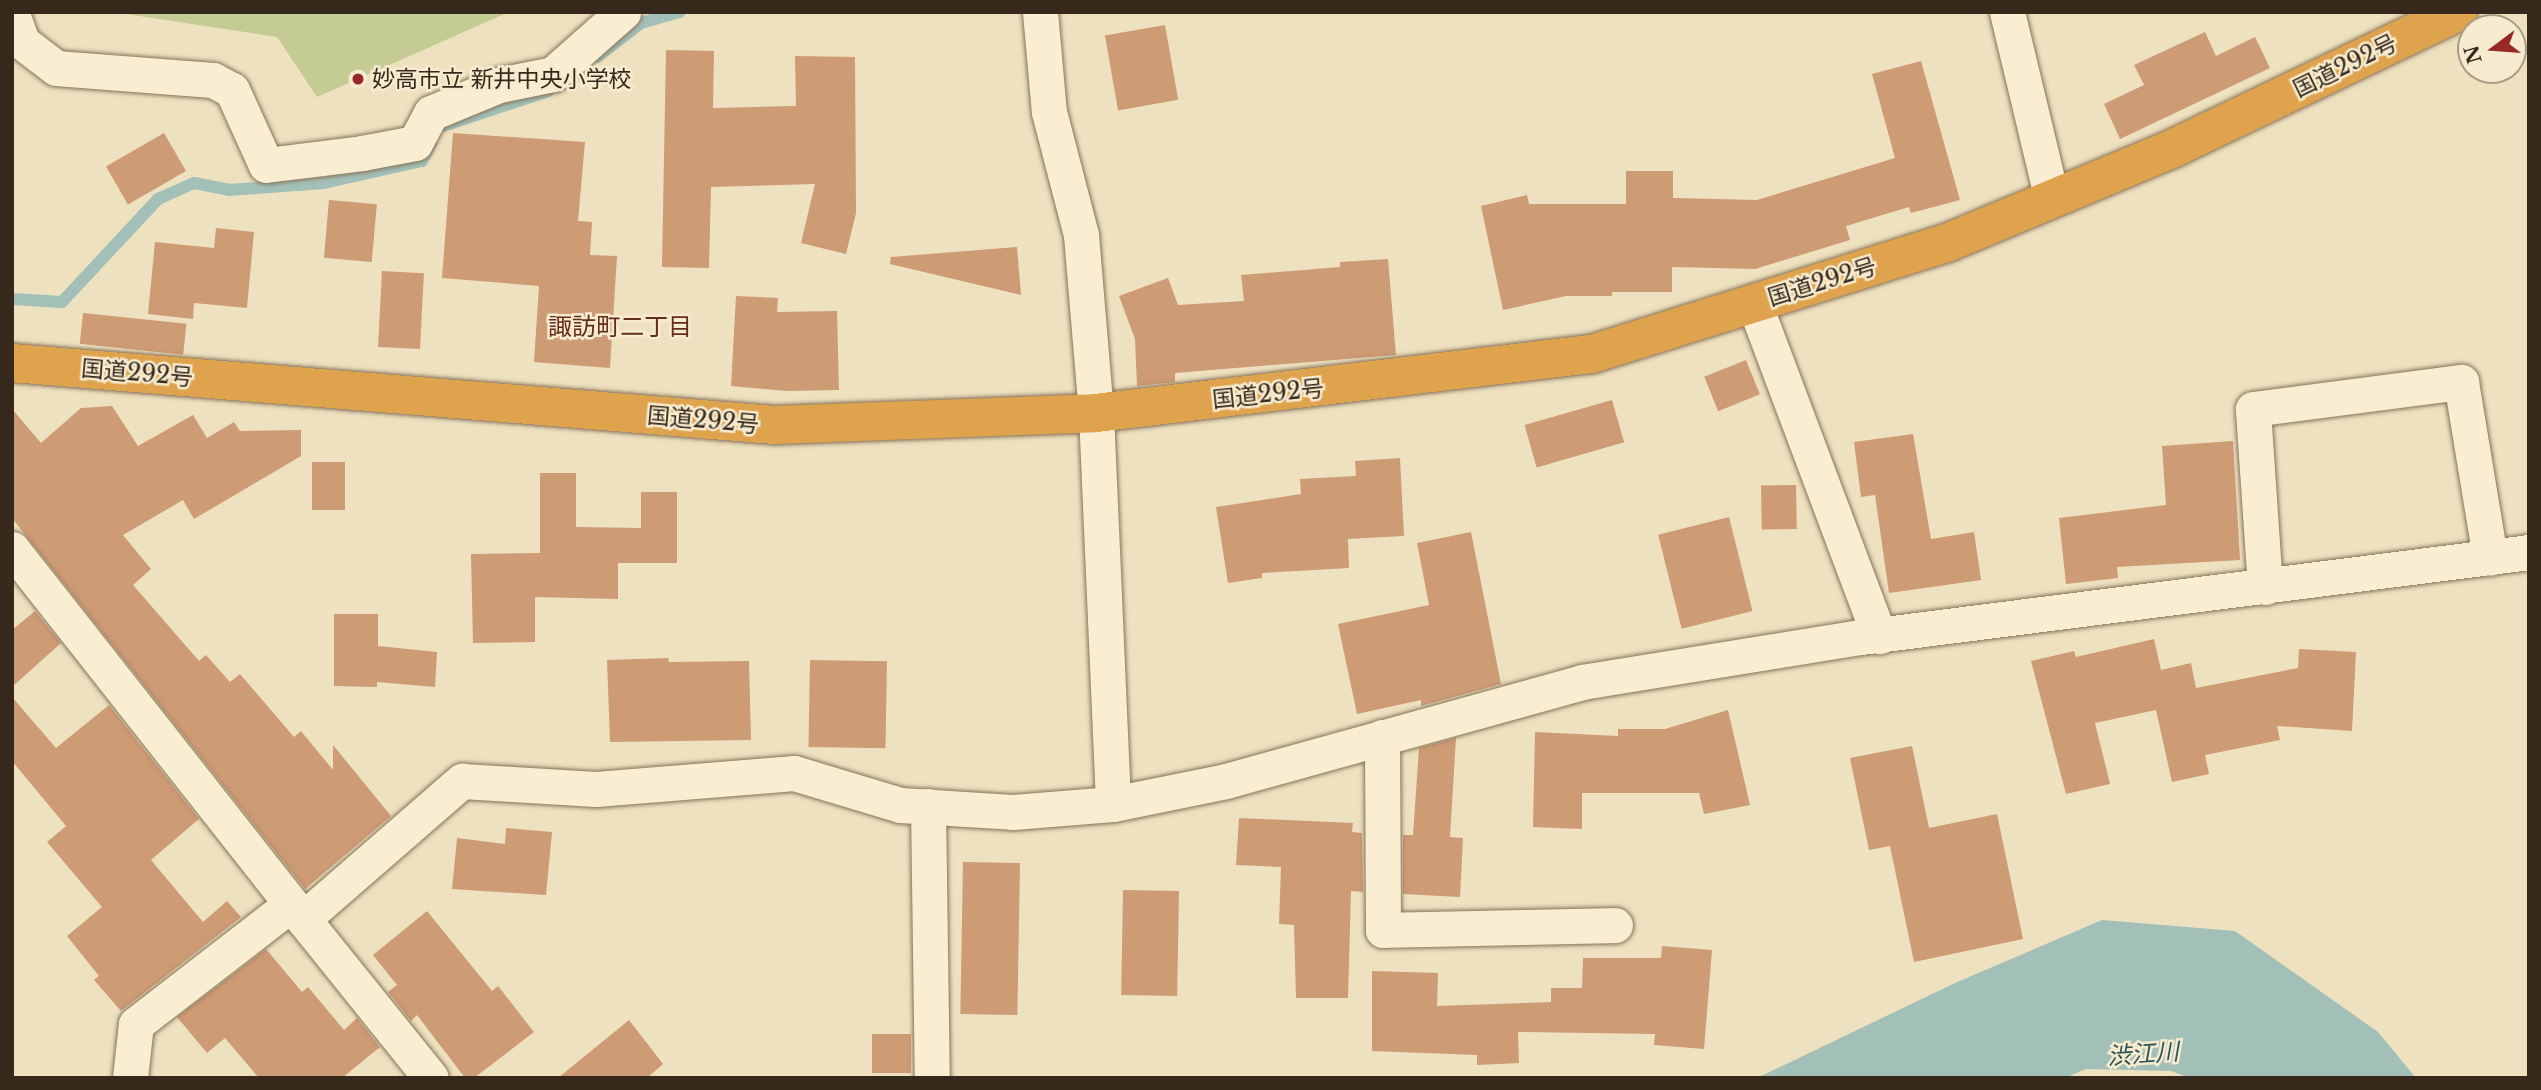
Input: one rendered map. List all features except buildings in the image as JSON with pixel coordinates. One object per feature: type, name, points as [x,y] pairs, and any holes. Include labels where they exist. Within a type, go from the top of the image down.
[{"type":"highway","name":"国道292号","points":[[12,363],[775,425],[1096,413],[1592,354],[1947,243],[2176,147],[2458,12]]},
{"type":"street","points":[[12,14],[22,41],[57,68],[213,80],[232,90],[266,165],[362,153],[415,143],[431,113],[499,85],[553,74],[624,12]]},
{"type":"street","points":[[1040,12],[1049,112],[1081,235],[1096,413],[1112,804]]},
{"type":"street","points":[[2007,12],[2052,199]]},
{"type":"street","points":[[1754,303],[1879,636]]},
{"type":"street","points":[[2265,587],[2253,409],[2460,382],[2490,558]]},
{"type":"street","points":[[12,550],[431,1078]]},
{"type":"street","points":[[130,1078],[136,1024],[297,912],[462,781],[596,789],[794,773],[900,804],[1013,812],[1112,804],[1226,780],[1582,682],[1879,636],[2529,552]]},
{"type":"street","points":[[1382,737],[1383,930],[1615,925]]},
{"type":"street","points":[[928,806],[932,1078]]},
{"type":"green space","points":[[113,12],[509,12],[317,97],[277,37]]},
{"type":"water","name":"渋江川","points":[[2102,920],[2235,931],[2378,1032],[2416,1078],[2190,1078],[2171,1071],[2086,1069],[2065,1078],[1757,1078],[1955,983]]},
{"type":"waterway","points":[[597,57],[641,23],[679,12]]},
{"type":"waterway","points":[[443,126],[548,91]]},
{"type":"waterway","points":[[12,299],[62,302],[158,199],[194,183],[229,190],[324,183],[422,161],[431,143]]},
{"type":"place","name":"妙高市立 新井中央小学校","points":[[358,79]]},
{"type":"district","name":"諏訪町二丁目","points":[[620,327]]}]
